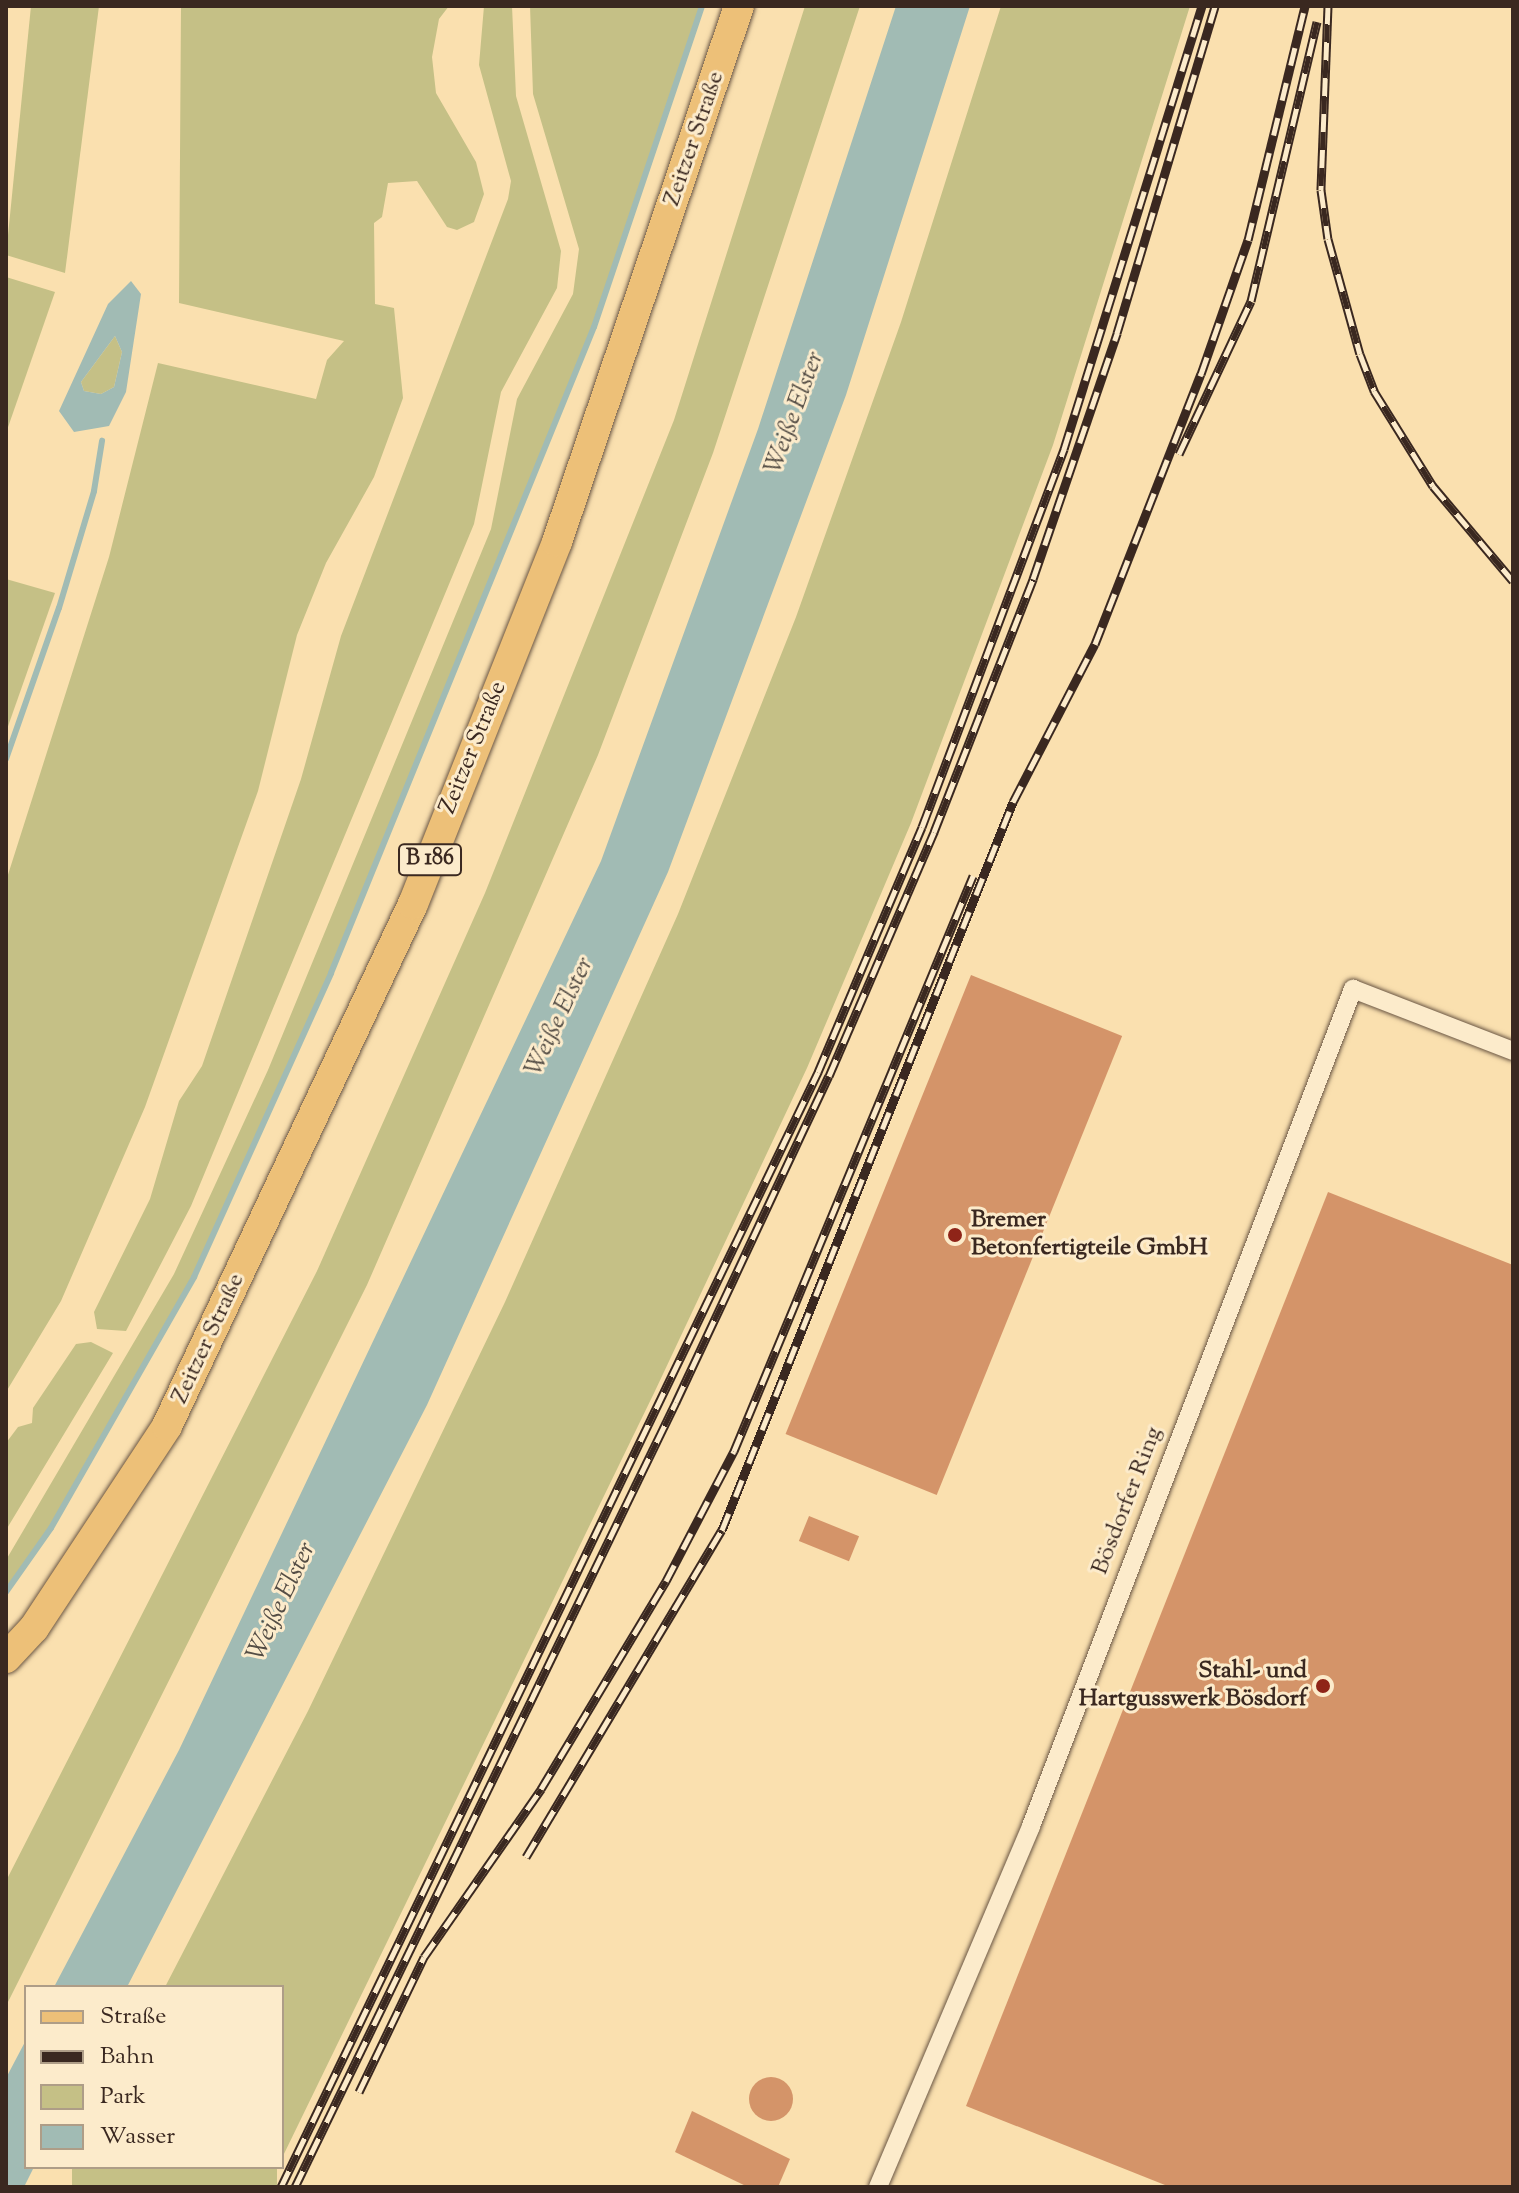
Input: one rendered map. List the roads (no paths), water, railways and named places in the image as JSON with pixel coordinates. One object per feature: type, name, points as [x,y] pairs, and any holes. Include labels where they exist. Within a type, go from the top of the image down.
[{"type":"main road","name":"Zeitzer Straße","points":[[6,1658],[34,1628],[167,1426],[413,904],[557,542],[739,6]]},
{"type":"street","name":"Bösdorfer Ring","points":[[878,2187],[1031,1826],[1353,989],[1513,1051]]},
{"type":"water","name":"Weiße Elster","points":[[896,6],[970,6],[846,395],[668,872],[427,1405],[128,1985],[55,1985],[179,1750],[601,861],[758,429]]},
{"type":"water","points":[[131,281],[141,294],[126,392],[109,426],[74,432],[59,411],[108,304]],"holes":[[[115,336],[122,352],[114,387],[101,394],[84,391],[81,382]]]},
{"type":"water","points":[[24,2044],[24,2169],[33,2169],[24,2187],[6,2187],[6,2078]]},
{"type":"waterway","points":[[6,1592],[51,1528],[194,1277],[331,973],[594,327],[702,6]]},
{"type":"waterway","points":[[6,759],[59,608],[94,491],[102,441]]},
{"type":"railway","points":[[281,2187],[818,1072],[922,827],[1064,449],[1202,6]]},
{"type":"railway","points":[[295,2187],[676,1402],[829,1076],[934,832],[1033,579],[1117,333],[1215,6]]},
{"type":"railway","points":[[526,1857],[722,1530],[1013,802],[1095,644],[1201,374],[1248,240],[1305,6]]},
{"type":"railway","points":[[1328,6],[1321,190],[1328,239],[1360,354],[1374,391],[1433,486],[1513,581]]},
{"type":"railway","points":[[1179,454],[1251,301],[1317,22]]},
{"type":"railway","points":[[359,2092],[424,1957],[541,1789],[666,1581],[734,1451],[973,876]]},
{"type":"place","name":"Bremer Betonfertigteile GmbH","points":[[955,1235]]},
{"type":"place","name":"Stahl- und Hartgusswerk Bösdorf","points":[[1323,1686]]}]
